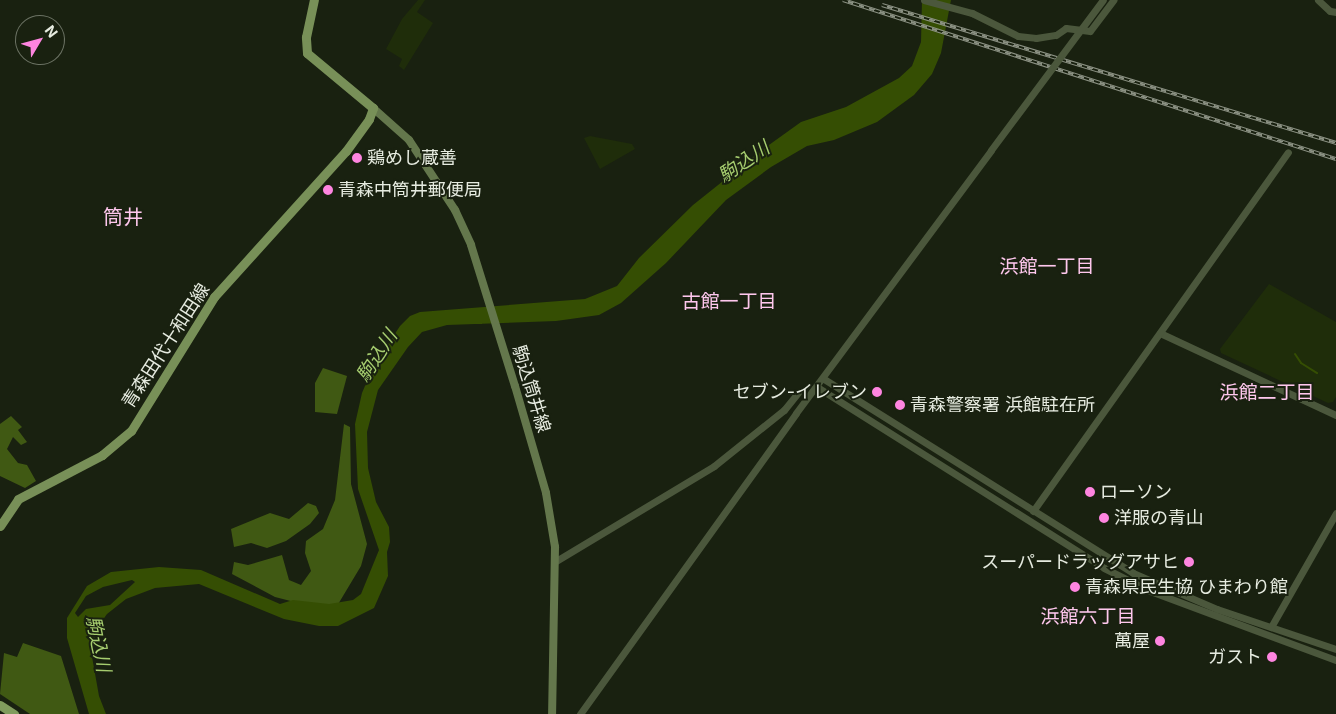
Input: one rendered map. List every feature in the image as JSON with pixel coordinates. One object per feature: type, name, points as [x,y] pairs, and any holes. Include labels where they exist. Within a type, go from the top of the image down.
[{"type":"highway","points":[[0,705],[14,714]]},
{"type":"main road","points":[[314,0],[306,37],[307,53],[373,108]]},
{"type":"main road","name":"駒込筒井線","points":[[373,108],[405,135],[442,187],[466,233],[546,493],[556,561],[552,611],[552,714]]},
{"type":"main road","name":"青森田代十和田線","points":[[0,526],[18,499],[102,455],[131,431],[214,297],[346,151],[369,120],[373,108]]},
{"type":"street","points":[[924,0],[981,16],[1018,36],[1042,38],[1056,35],[1066,28],[1090,30],[1113,0]]},
{"type":"street","points":[[580,714],[817,387],[1103,0]]},
{"type":"street","points":[[1318,0],[1327,10],[1336,12]]},
{"type":"street","points":[[1033,511],[1288,152]]},
{"type":"street","points":[[1160,333],[1336,415]]},
{"type":"street","points":[[824,378],[1134,573],[1183,595],[1336,649]]},
{"type":"street","points":[[817,387],[1104,568],[1150,591],[1336,660]]},
{"type":"street","points":[[556,561],[714,466],[784,410],[798,393]]},
{"type":"street","points":[[1271,627],[1336,514]]},
{"type":"shaded area","points":[[418,0],[425,0],[417,12],[433,23],[404,70],[399,66],[402,59],[386,49],[402,19]]},
{"type":"shaded area","points":[[922,0],[951,0],[941,53],[932,74],[914,95],[877,122],[834,140],[807,146],[771,167],[726,200],[666,263],[621,303],[599,315],[556,321],[447,325],[422,332],[408,347],[378,390],[367,432],[368,468],[376,502],[389,527],[390,542],[387,552],[388,576],[374,608],[338,626],[319,626],[284,619],[199,584],[155,588],[126,599],[107,614],[97,628],[91,651],[99,696],[106,714],[89,714],[67,638],[67,618],[87,586],[111,572],[159,567],[201,570],[280,604],[293,600],[329,604],[353,600],[361,594],[379,550],[358,489],[355,424],[362,393],[373,367],[400,326],[410,316],[420,312],[585,299],[617,286],[639,258],[693,205],[762,150],[801,122],[846,107],[899,78],[912,66],[921,42]],"holes":[[[132,580],[135,582],[110,605],[86,609],[78,617],[75,613],[86,596],[103,587]]]},
{"type":"shaded area","points":[[590,136],[632,144],[635,149],[600,169],[584,138]]},
{"type":"shaded area","points":[[1269,284],[1336,322],[1336,397],[1333,402],[1328,403],[1221,353],[1220,349]]},
{"type":"shaded area","points":[[323,368],[347,376],[337,414],[315,412],[315,383]]},
{"type":"shaded area","points":[[11,416],[22,427],[18,430],[27,442],[21,445],[13,437],[7,449],[18,463],[27,465],[36,481],[25,488],[0,476],[0,424]]},
{"type":"shaded area","points":[[344,424],[350,427],[351,484],[367,544],[361,566],[337,606],[318,608],[275,597],[232,574],[234,562],[248,565],[282,555],[289,580],[301,585],[311,571],[305,553],[306,541],[323,529],[335,500]]},
{"type":"shaded area","points":[[308,503],[316,506],[319,513],[310,524],[286,541],[267,548],[251,543],[234,547],[231,529],[270,513],[289,519]]},
{"type":"shaded area","points":[[23,643],[61,656],[79,714],[30,714],[0,694],[4,653],[17,657]]},
{"type":"waterway","points":[[1295,354],[1301,363],[1317,373]]},
{"type":"railway","points":[[843,0],[1336,159]]},
{"type":"railway","points":[[882,5],[1336,143]]},
{"type":"place","name":"鶏めし蔵善","points":[[357,158]]},
{"type":"place","name":"青森中筒井郵便局","points":[[328,190]]},
{"type":"place","name":"セブン-イレブン","points":[[877,392]]},
{"type":"place","name":"青森警察署 浜館駐在所","points":[[900,405]]},
{"type":"place","name":"ローソン","points":[[1090,492]]},
{"type":"place","name":"洋服の青山","points":[[1104,518]]},
{"type":"place","name":"スーパードラッグアサヒ","points":[[1189,562]]},
{"type":"place","name":"青森県民生協 ひまわり館","points":[[1075,587]]},
{"type":"place","name":"萬屋","points":[[1160,641]]},
{"type":"place","name":"ガスト","points":[[1272,657]]},
{"type":"district","name":"筒井","points":[[123,217]]},
{"type":"district","name":"浜館一丁目","points":[[1047,267]]},
{"type":"district","name":"古館一丁目","points":[[729,302]]},
{"type":"district","name":"浜館二丁目","points":[[1267,393]]},
{"type":"district","name":"浜館六丁目","points":[[1088,617]]},
{"type":"water label","name":"駒込川","points":[[744,162]]},
{"type":"water label","name":"駒込川","points":[[377,356]]},
{"type":"water label","name":"駒込川","points":[[98,644]]}]
